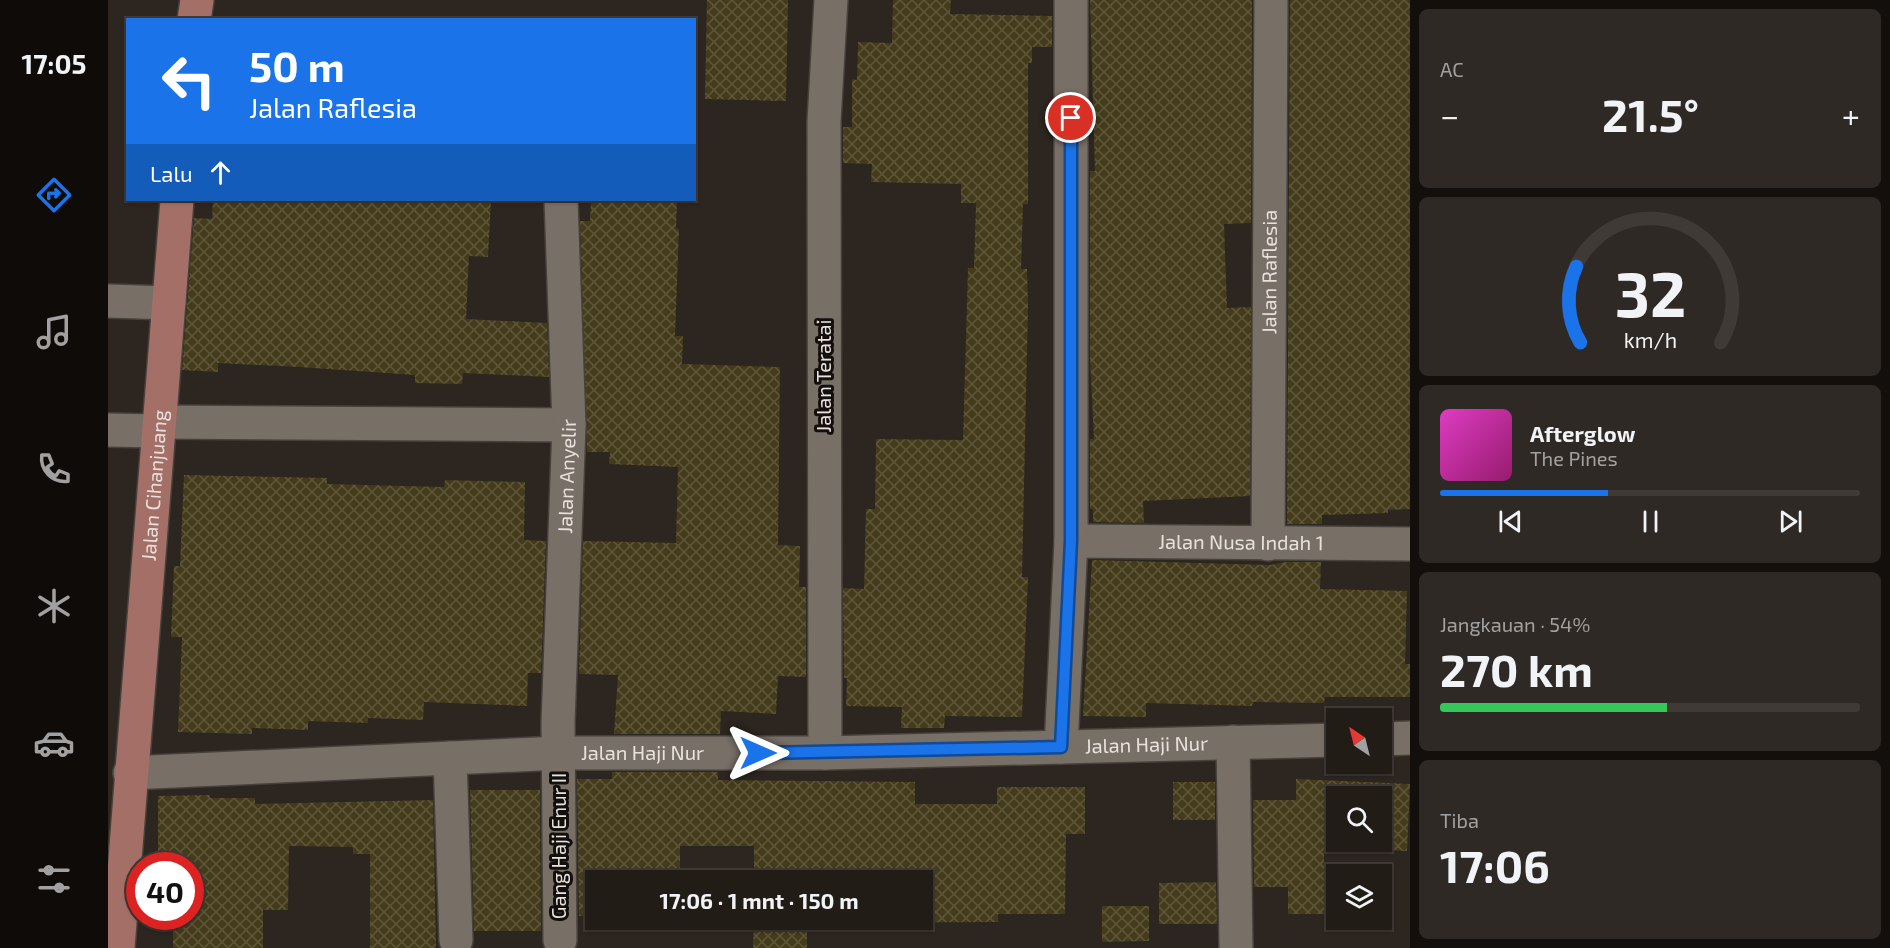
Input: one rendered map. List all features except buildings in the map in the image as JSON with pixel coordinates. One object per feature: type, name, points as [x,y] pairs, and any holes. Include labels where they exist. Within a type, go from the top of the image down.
[{"type":"main road","points":[[194,18],[197,0]]},
{"type":"main road","name":"Jalan Cihanjuang","points":[[118,948],[116,863],[130,773],[177,201]]},
{"type":"street","name":"Jalan Teratai","points":[[825,753],[824,122],[831,0]]},
{"type":"street","points":[[1061,747],[1071,541],[1071,0]]},
{"type":"street","name":"Jalan Raflesia","points":[[1268,544],[1271,0]]},
{"type":"street","name":"Jalan Anyelir","points":[[559,753],[569,425],[561,201]]},
{"type":"street","points":[[108,301],[169,303]]},
{"type":"street","points":[[108,430],[158,427],[569,425]]},
{"type":"street","name":"Jalan Nusa Indah 1","points":[[1071,541],[1410,544]]},
{"type":"street","points":[[1392,739],[1410,738]]},
{"type":"street","name":"Jalan Haji Nur","points":[[130,773],[559,753],[825,753],[1326,740]]},
{"type":"street","points":[[1233,742],[1236,948]]},
{"type":"street","name":"Gang Haji Enur II","points":[[559,753],[560,940]]},
{"type":"street","points":[[450,758],[456,940]]},
{"type":"route","points":[[758,753],[1061,747],[1071,541],[1071,118]]}]
